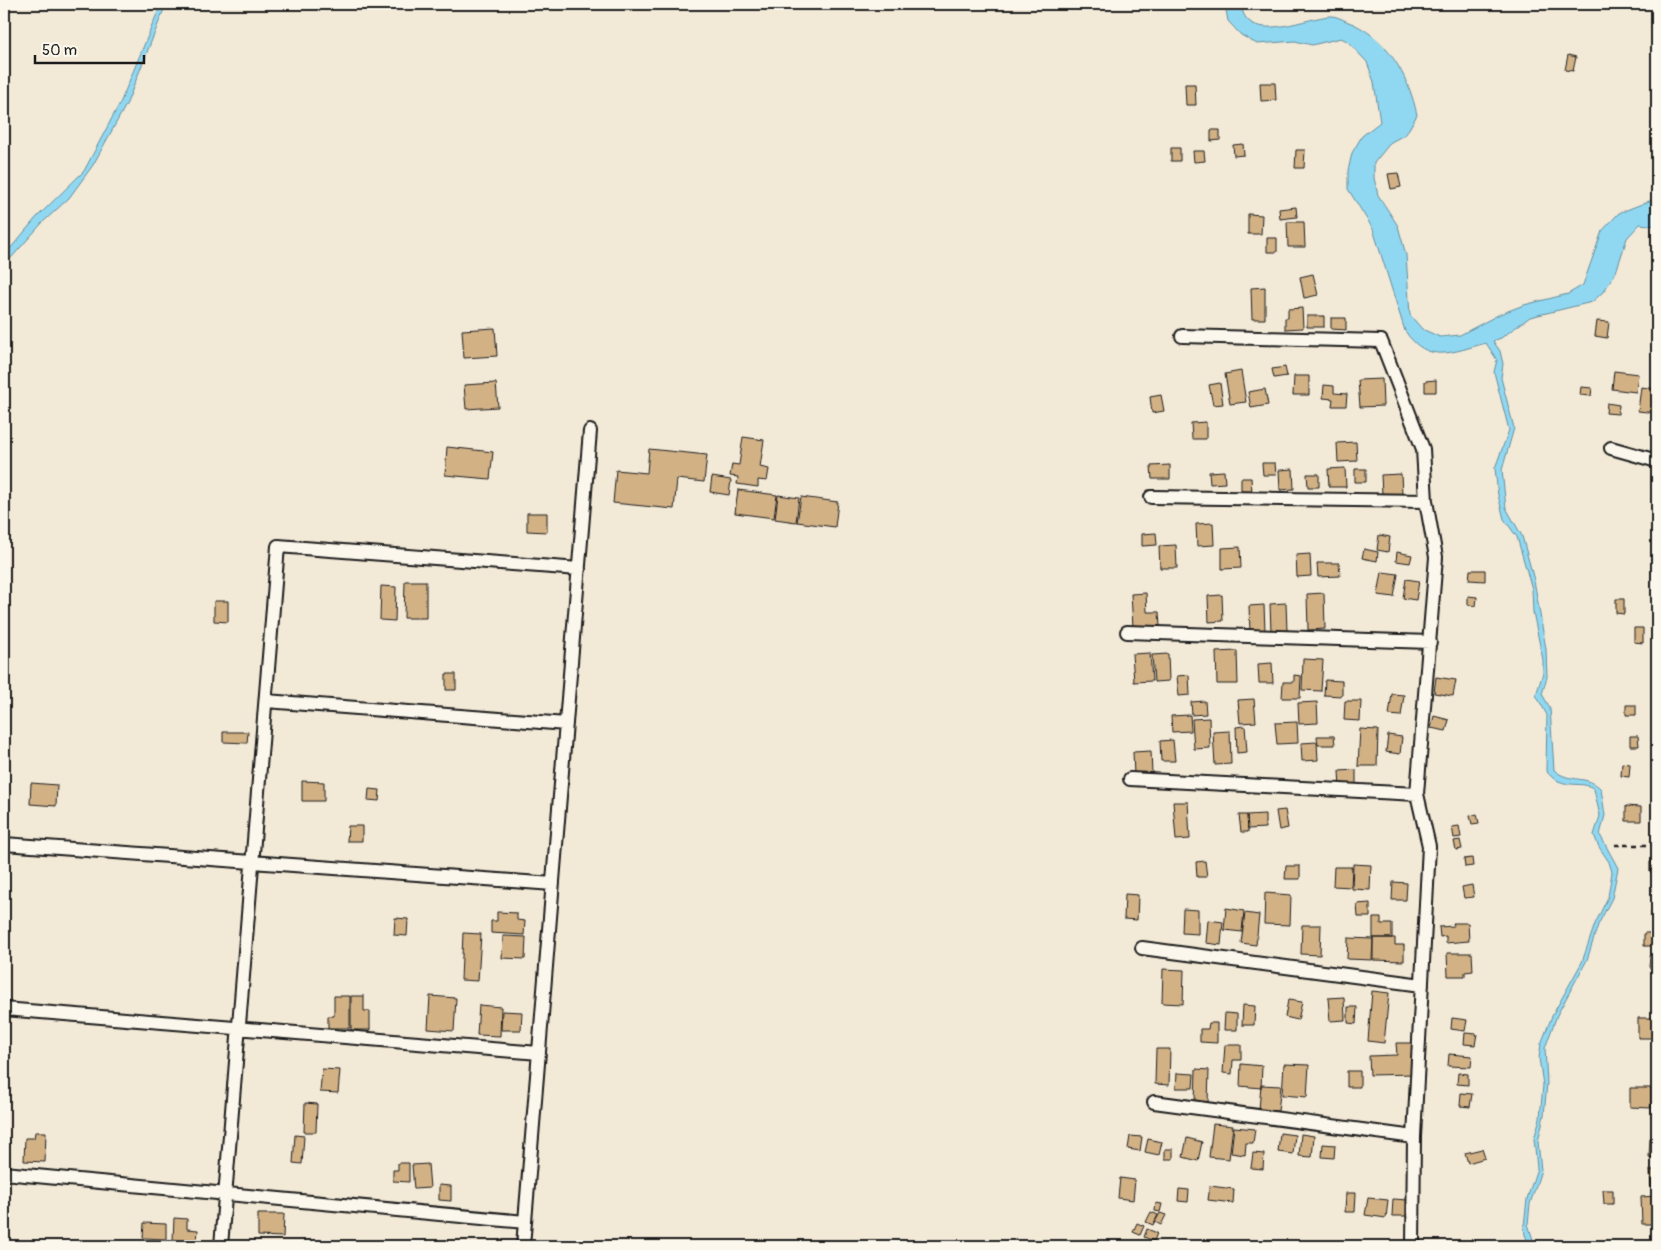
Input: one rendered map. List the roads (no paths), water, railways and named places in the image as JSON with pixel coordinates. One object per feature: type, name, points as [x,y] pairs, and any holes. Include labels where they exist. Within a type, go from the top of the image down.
[{"type":"street","points":[[1182,336],[1381,341],[1423,449],[1426,502],[1436,558],[1417,794],[1429,846],[1414,1137],[1413,1246]]},
{"type":"street","points":[[523,1246],[590,431]]},
{"type":"street","points":[[1611,448],[1657,461]]},
{"type":"street","points":[[1151,497],[1426,502]]},
{"type":"street","points":[[221,1246],[278,546],[579,569]]},
{"type":"street","points":[[1127,632],[1430,642]]},
{"type":"street","points":[[266,701],[566,724]]},
{"type":"street","points":[[1130,779],[1417,794]]},
{"type":"street","points":[[4,844],[553,884]]},
{"type":"street","points":[[1142,948],[1422,986]]},
{"type":"street","points":[[4,1009],[539,1053]]},
{"type":"street","points":[[1154,1102],[1414,1137]]},
{"type":"street","points":[[4,1173],[525,1222]]},
{"type":"water","points":[[161,4],[166,4],[127,103],[93,165],[69,198],[43,222],[4,266],[4,256],[36,218],[84,171],[121,101]]},
{"type":"water","points":[[1225,4],[1241,4],[1245,17],[1254,24],[1265,27],[1278,27],[1331,16],[1339,18],[1360,27],[1373,36],[1394,59],[1402,72],[1417,115],[1406,134],[1391,142],[1374,163],[1374,178],[1378,195],[1398,226],[1406,255],[1410,315],[1422,329],[1440,337],[1460,335],[1500,314],[1524,305],[1568,294],[1583,285],[1602,231],[1619,213],[1657,198],[1657,226],[1640,224],[1627,238],[1616,272],[1604,291],[1592,302],[1530,317],[1501,338],[1493,341],[1500,351],[1503,364],[1501,378],[1514,428],[1502,470],[1506,508],[1522,536],[1534,580],[1546,649],[1547,677],[1542,694],[1550,708],[1554,770],[1566,777],[1596,784],[1601,789],[1605,815],[1600,835],[1618,868],[1612,898],[1598,925],[1587,960],[1557,1015],[1545,1048],[1547,1083],[1544,1115],[1538,1142],[1541,1170],[1530,1204],[1528,1224],[1535,1246],[1530,1246],[1525,1235],[1524,1226],[1527,1199],[1537,1168],[1534,1139],[1540,1118],[1543,1085],[1539,1058],[1541,1044],[1552,1016],[1582,962],[1595,924],[1608,897],[1612,872],[1609,862],[1594,835],[1600,816],[1594,789],[1589,786],[1559,781],[1546,771],[1547,715],[1536,695],[1543,673],[1543,660],[1533,612],[1532,589],[1517,537],[1504,519],[1498,495],[1495,468],[1509,430],[1494,372],[1497,360],[1486,343],[1451,352],[1432,352],[1414,342],[1405,331],[1373,229],[1348,189],[1348,171],[1352,153],[1362,136],[1380,122],[1374,82],[1367,62],[1347,41],[1341,38],[1312,45],[1295,41],[1257,44],[1241,35],[1228,21]]}]
